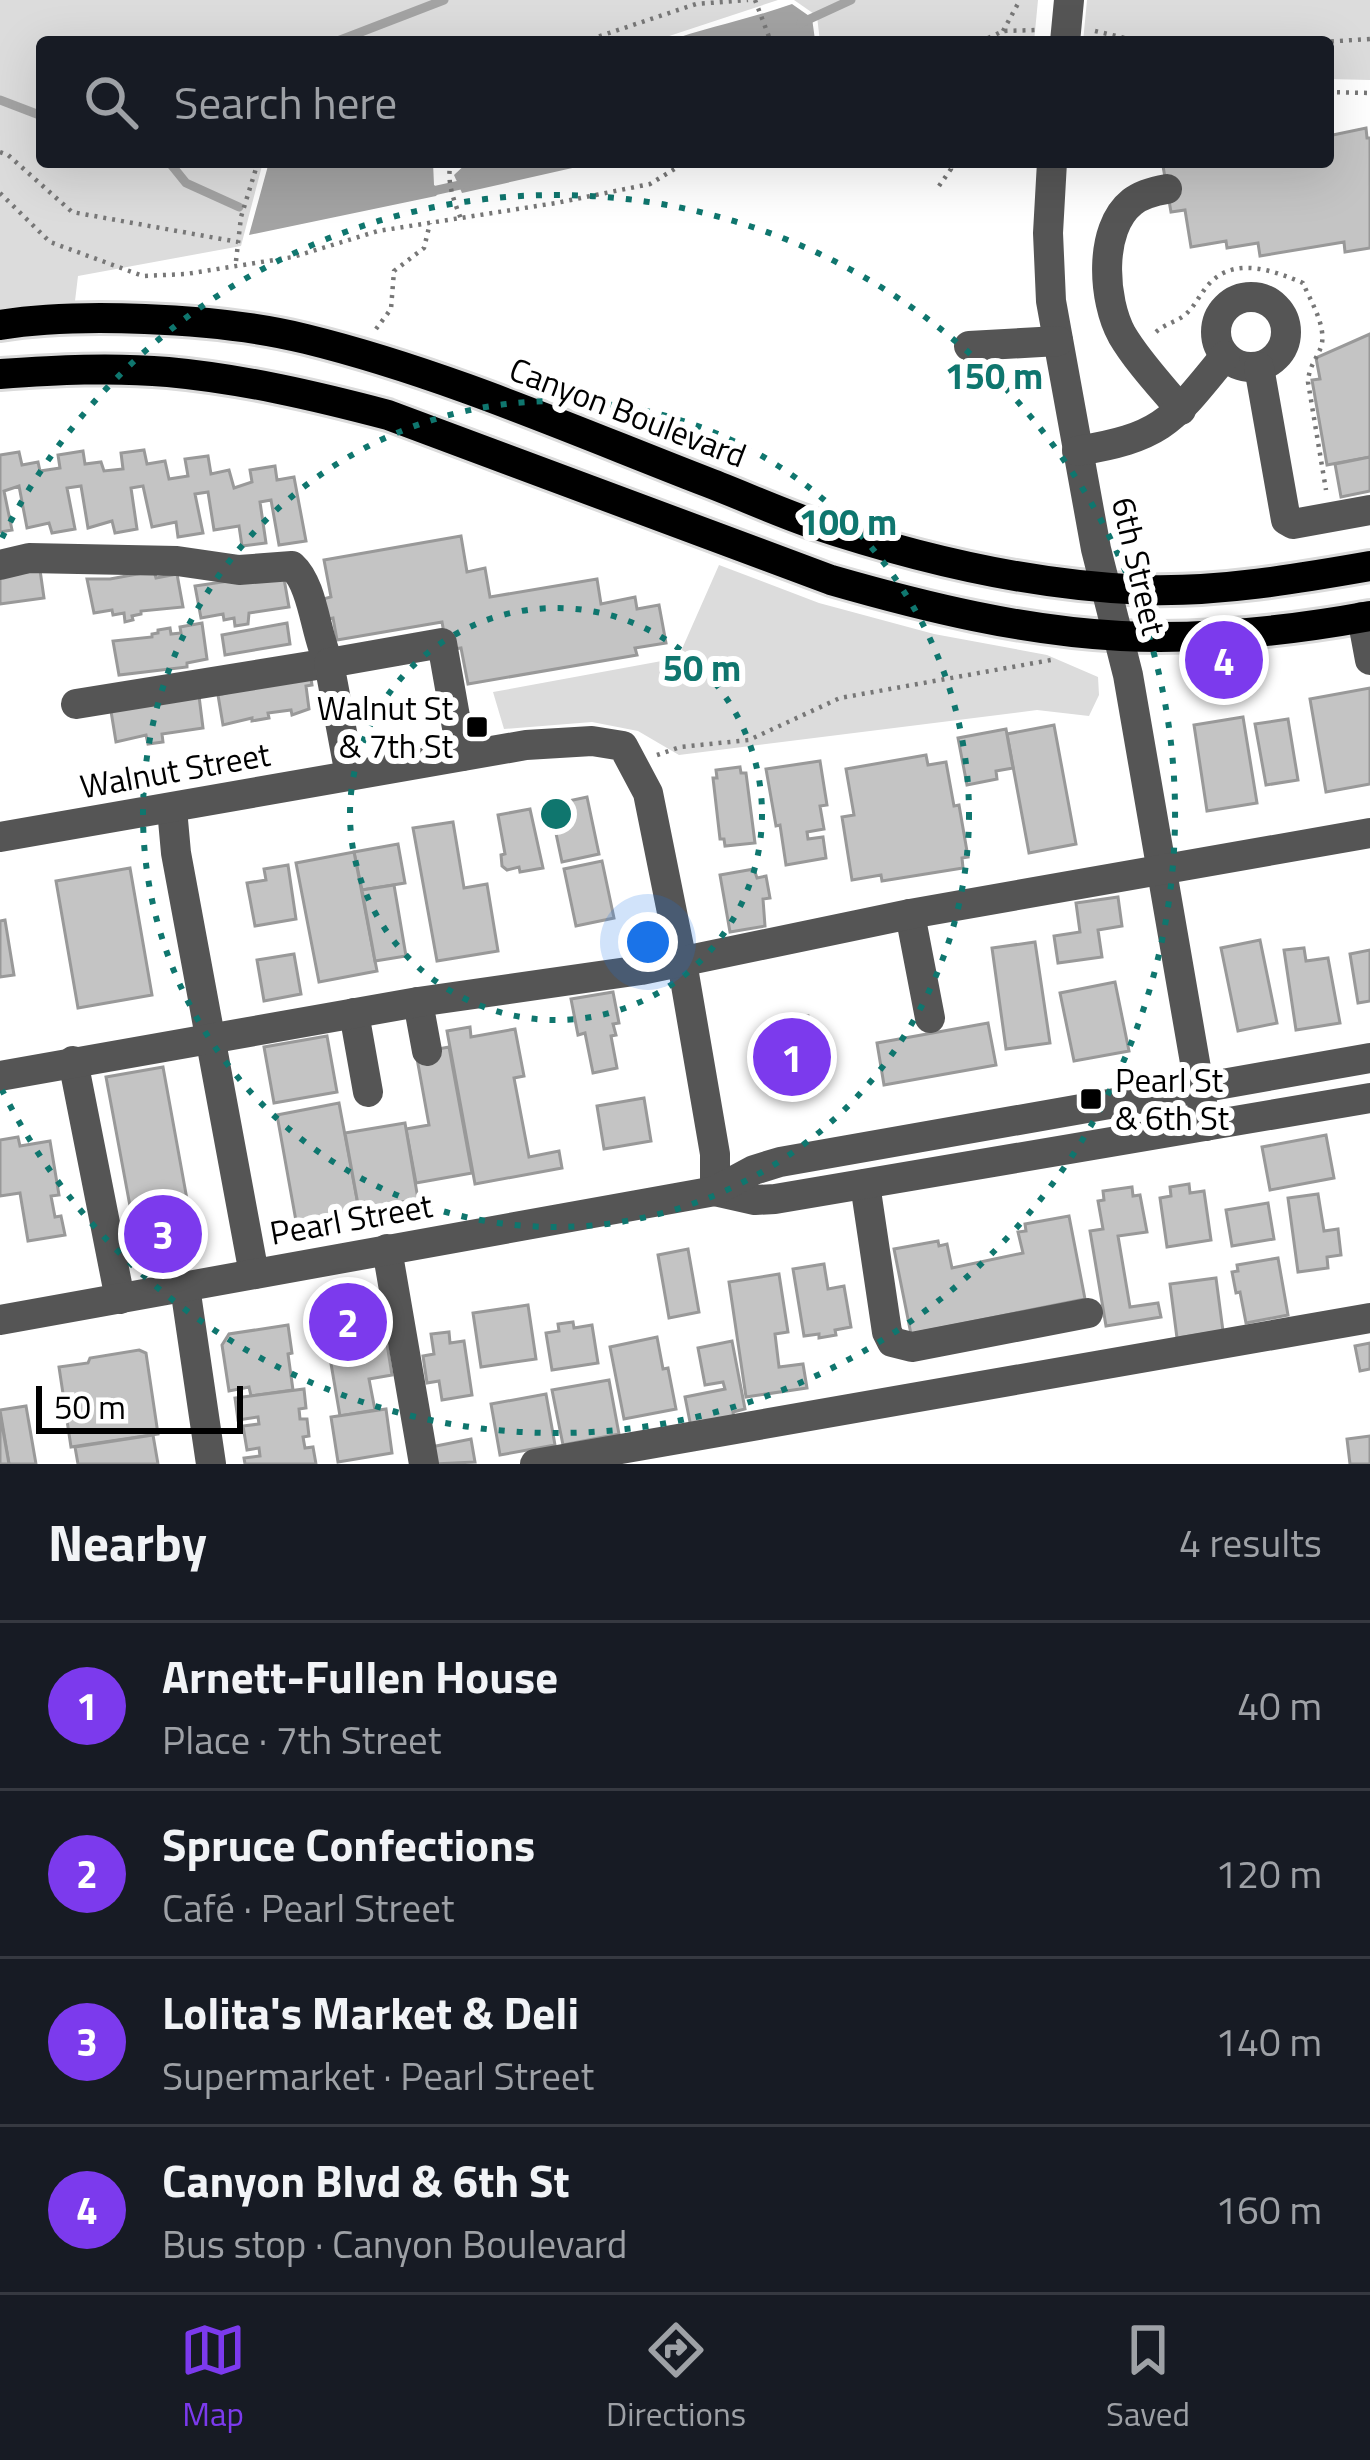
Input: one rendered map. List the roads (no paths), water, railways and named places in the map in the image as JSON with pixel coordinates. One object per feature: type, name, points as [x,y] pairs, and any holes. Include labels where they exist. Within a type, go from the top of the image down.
[{"type":"main road","name":"Canyon Boulevard","points":[[0,325],[104,317],[170,320],[279,334],[359,353],[468,388],[806,521],[994,571],[1148,590],[1298,579],[1370,566]]},
{"type":"main road","points":[[0,374],[89,369],[167,372],[315,396],[388,415],[831,580],[987,618],[1119,636],[1252,632],[1366,616]]},
{"type":"street","points":[[1067,34],[1069,0]]},
{"type":"street","name":"6th Street","points":[[1052,168],[1048,270],[1058,341],[1096,549],[1119,636],[1206,1126]]},
{"type":"street","points":[[1167,189],[1134,200],[1119,217],[1111,237],[1110,293],[1123,336],[1180,410]]},
{"type":"street","points":[[1243,298],[1264,299],[1279,310],[1287,333],[1272,361],[1244,367],[1225,356],[1216,337],[1226,307],[1243,298]]},
{"type":"street","points":[[969,346],[1058,341]]},
{"type":"street","points":[[1077,451],[1138,438],[1160,427],[1225,356]]},
{"type":"street","points":[[1259,367],[1286,520],[1293,524],[1370,510]]},
{"type":"street","points":[[0,565],[29,558],[177,561],[238,570],[292,566],[304,576],[329,663],[350,775]]},
{"type":"street","points":[[1366,616],[1370,660]]},
{"type":"street","points":[[76,704],[442,643],[462,756]]},
{"type":"street","name":"Walnut Street","points":[[0,837],[526,745],[592,741],[622,746],[642,763],[682,962]]},
{"type":"street","points":[[172,808],[176,853],[254,1274]]},
{"type":"street","points":[[0,1076],[418,1002],[641,970],[910,914],[1370,833]]},
{"type":"street","points":[[910,914],[930,1018]]},
{"type":"street","points":[[682,962],[715,1154],[715,1191]]},
{"type":"street","points":[[418,1002],[427,1051]]},
{"type":"street","points":[[355,1013],[368,1092]]},
{"type":"street","name":"Pearl Street","points":[[0,1320],[715,1191],[780,1162],[1370,1058]]},
{"type":"street","points":[[73,1061],[120,1299]]},
{"type":"street","name":"Pearl Street","points":[[715,1191],[754,1200],[1370,1098]]},
{"type":"street","points":[[865,1184],[892,1342],[912,1347],[1088,1313]]},
{"type":"street","points":[[387,1249],[424,1464]]},
{"type":"street","points":[[185,1287],[212,1464]]},
{"type":"street","points":[[535,1464],[1370,1318]]},
{"type":"waterway","points":[[351,36],[444,0]]},
{"type":"waterway","points":[[801,23],[851,0]]},
{"type":"waterway","points":[[0,100],[36,114]]},
{"type":"waterway","points":[[174,168],[186,183],[239,207]]},
{"type":"waterway","points":[[433,191],[469,183]]},
{"type":"place","name":"Canyon Blvd & 6th St","points":[[1224,660]]},
{"type":"place","name":"Walnut St & 7th St","points":[[477,727]]},
{"type":"place","name":"Arnett-Fullen House","points":[[792,1057]]},
{"type":"place","name":"Pearl St & 6th St","points":[[1091,1099]]},
{"type":"place","name":"Lolita's Market & Deli","points":[[163,1234]]},
{"type":"place","name":"Spruce Confections","points":[[348,1322]]}]
